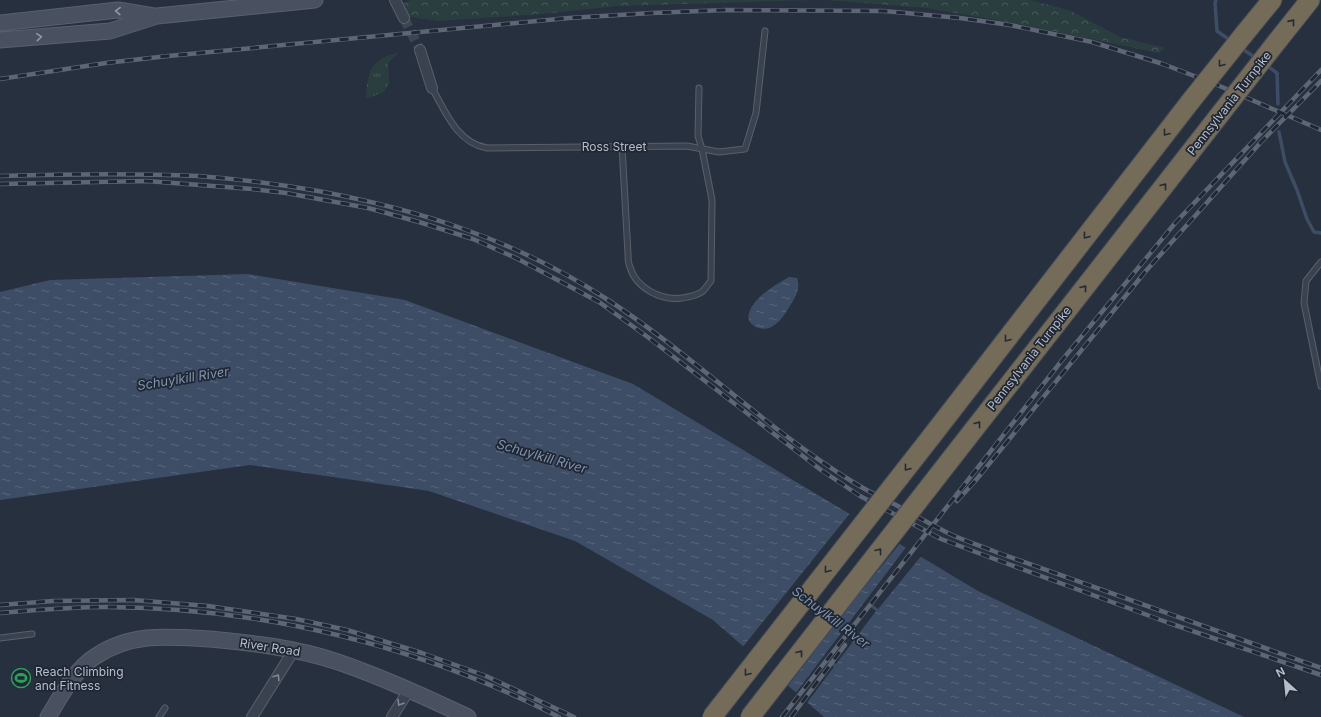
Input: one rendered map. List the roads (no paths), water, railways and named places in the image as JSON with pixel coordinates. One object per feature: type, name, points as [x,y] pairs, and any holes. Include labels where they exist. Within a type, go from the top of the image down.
[{"type":"highway","points":[[712,717],[1190,102],[1272,0]]},
{"type":"highway","name":"Pennsylvania Turnpike","points":[[750,717],[1221,112],[1310,0]]},
{"type":"street","points":[[0,40],[110,31],[157,16],[315,0]]},
{"type":"street","points":[[395,0],[404,18]]},
{"type":"street","points":[[0,23],[118,10],[157,16]]},
{"type":"street","name":"Ross Street","points":[[420,50],[432,88]]},
{"type":"street","name":"River Road","points":[[48,717],[72,679],[84,665],[104,651],[127,642],[147,638],[228,641],[294,650],[337,661],[409,690],[468,717]]},
{"type":"street","points":[[252,717],[294,650]]},
{"type":"street","points":[[392,717],[409,690]]},
{"type":"lane","name":"Ross Street","points":[[432,88],[459,133],[467,140],[487,148],[687,146],[719,152],[745,149],[756,113],[765,31]]},
{"type":"lane","points":[[622,146],[628,254],[630,267],[634,276],[642,286],[652,293],[664,297],[675,299],[691,297],[702,292],[711,281],[712,200],[698,136],[699,88]]},
{"type":"lane","points":[[1321,262],[1306,281],[1304,303],[1321,386]]},
{"type":"lane","points":[[0,638],[32,634]]},
{"type":"lane","points":[[159,717],[165,708]]},
{"type":"water","name":"Schuylkill River","points":[[248,274],[405,300],[633,384],[978,591],[1244,717],[824,717],[713,620],[575,541],[429,491],[250,465],[0,500],[0,292],[50,280]]},
{"type":"water","points":[[789,277],[797,278],[798,289],[794,300],[784,315],[776,324],[766,329],[758,328],[751,324],[748,317],[755,302],[766,292]]},
{"type":"waterway","points":[[1216,0],[1217,31],[1231,41]]},
{"type":"waterway","points":[[1241,48],[1256,58]]},
{"type":"waterway","points":[[1266,65],[1277,73],[1278,104]]},
{"type":"waterway","points":[[1279,132],[1285,162],[1307,219],[1314,232],[1321,233]]},
{"type":"tunnel","points":[[404,18],[420,50]]},
{"type":"railway","points":[[0,79],[106,63],[168,56],[569,18],[725,10],[884,11],[960,18],[1010,25],[1092,42],[1163,64],[1215,84],[1321,130]]},
{"type":"railway","points":[[782,717],[1063,359],[1176,222],[1321,70]]},
{"type":"railway","points":[[957,501],[976,480],[1145,272],[1261,142],[1321,81]]},
{"type":"railway","points":[[0,176],[148,174],[243,180],[303,188],[356,199],[431,218],[467,230],[538,260],[605,298],[668,343],[759,415],[821,461],[853,482],[943,531],[996,552],[1321,668]]},
{"type":"railway","points":[[0,184],[147,181],[252,189],[286,193],[368,208],[473,239],[516,258],[599,302],[649,338],[821,470],[860,496],[941,539],[1169,623],[1321,675]]},
{"type":"railway","points":[[0,605],[53,601],[133,600],[208,606],[296,619],[347,630],[422,653],[486,676],[574,717]]},
{"type":"railway","points":[[0,613],[94,607],[167,609],[225,615],[283,624],[340,636],[397,651],[452,670],[506,692],[559,717]]},
{"type":"railway","points":[[791,717],[845,645]]},
{"type":"place","name":"Reach Climbing and Fitness","points":[[21,678]]}]
